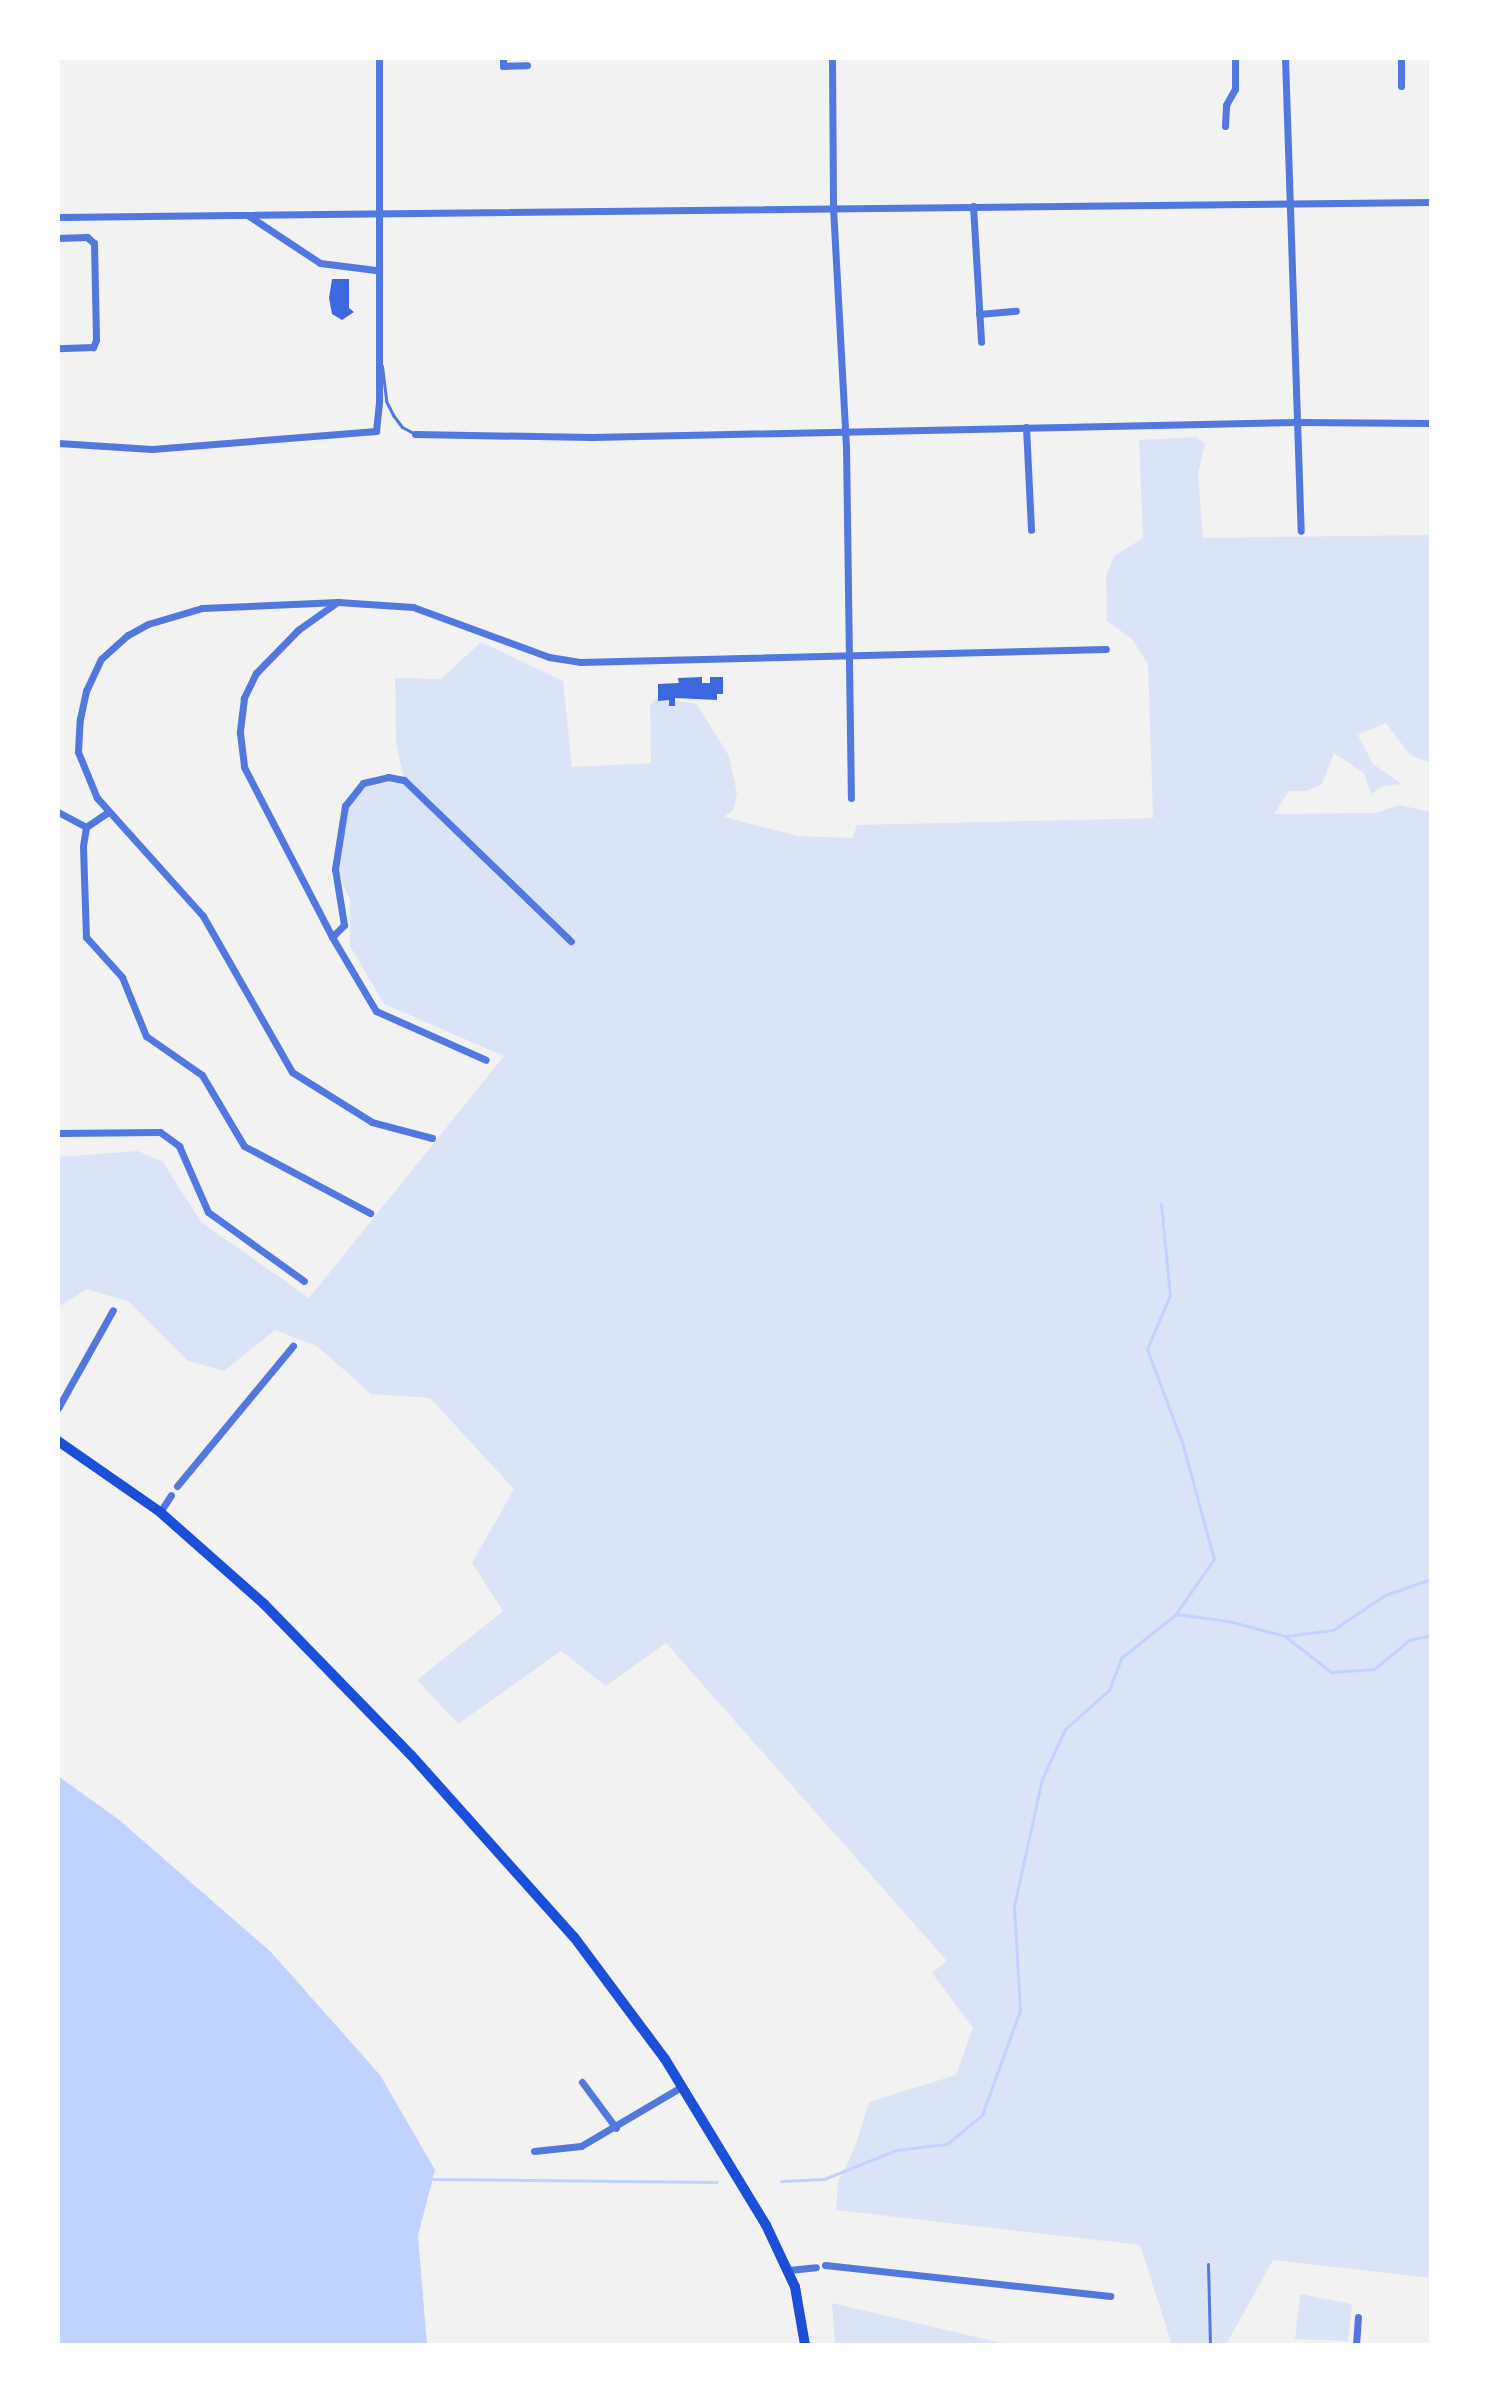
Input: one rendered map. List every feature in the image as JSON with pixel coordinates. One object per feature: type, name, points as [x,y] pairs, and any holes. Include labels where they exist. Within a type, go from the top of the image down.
[{"type":"main road","points":[[58,1441],[160,1512],[264,1604],[411,1755],[574,1937],[624,1999],[681,2087],[789,2270],[805,2345]]},
{"type":"street","points":[[58,443],[152,449],[376,431],[379,401],[376,270],[379,58]]},
{"type":"street","points":[[503,58],[503,66],[527,65]]},
{"type":"street","points":[[832,58],[833,207],[845,430],[851,798]]},
{"type":"street","points":[[1225,126],[1226,105],[1235,89],[1235,58]]},
{"type":"street","points":[[1285,58],[1301,531]]},
{"type":"street","points":[[1401,58],[1401,86]]},
{"type":"street","points":[[58,217],[1289,201],[1431,202]]},
{"type":"street","points":[[973,206],[981,342]]},
{"type":"street","points":[[247,215],[320,263],[376,270]]},
{"type":"street","points":[[58,238],[87,237],[94,243],[96,340],[93,347],[58,348]]},
{"type":"street","points":[[979,314],[1016,311]]},
{"type":"street","points":[[415,434],[592,437],[1296,422],[1431,423]]},
{"type":"street","points":[[1026,427],[1031,530]]},
{"type":"street","points":[[338,602],[298,630],[256,673],[244,698],[240,733],[244,767],[332,937],[376,1011],[486,1060]]},
{"type":"street","points":[[432,1138],[372,1122],[292,1072],[203,916],[107,813],[89,781],[78,752],[80,719],[86,691],[101,659],[119,643],[148,624],[202,608],[338,602],[413,607],[549,657],[580,662],[1106,649]]},
{"type":"street","points":[[332,937],[344,925],[335,869],[345,806],[363,783],[374,777],[404,780],[571,941]]},
{"type":"street","points":[[58,812],[86,827]]},
{"type":"street","points":[[107,813],[86,827],[83,847],[86,937],[121,975],[146,1036],[202,1075],[244,1146],[370,1213]]},
{"type":"street","points":[[58,1133],[160,1132],[179,1146],[207,1211],[304,1281]]},
{"type":"street","points":[[58,1408],[113,1310]]},
{"type":"street","points":[[177,1486],[293,1346]]},
{"type":"street","points":[[160,1512],[171,1495]]},
{"type":"street","points":[[582,2082],[616,2128]]},
{"type":"street","points":[[534,2151],[581,2146],[681,2087]]},
{"type":"street","points":[[789,2270],[820,2266],[1110,2296]]},
{"type":"street","points":[[1356,2345],[1358,2317]]},
{"type":"lane","points":[[376,341],[386,401],[402,427],[415,434]]},
{"type":"lane","points":[[1208,2264],[1210,2345]]},
{"type":"shaded area","points":[[1197,437],[1205,444],[1198,474],[1203,538],[1431,535],[1431,763],[1410,755],[1386,723],[1358,735],[1373,764],[1402,784],[1383,786],[1371,794],[1364,773],[1334,753],[1322,784],[1306,791],[1289,791],[1274,814],[1375,813],[1399,805],[1431,812],[1431,2278],[1273,2260],[1226,2345],[1172,2345],[1140,2245],[836,2210],[838,2182],[855,2147],[869,2102],[956,2075],[973,2028],[932,1973],[947,1961],[666,1643],[606,1686],[561,1651],[458,1724],[417,1680],[503,1611],[472,1563],[514,1489],[430,1398],[371,1394],[317,1346],[275,1330],[224,1371],[188,1361],[129,1302],[87,1289],[58,1307],[58,1157],[138,1151],[163,1162],[201,1222],[309,1298],[504,1056],[384,1004],[350,946],[350,900],[339,873],[349,804],[364,786],[404,780],[396,743],[395,678],[441,679],[481,642],[563,681],[572,767],[651,763],[650,705],[657,698],[697,704],[729,756],[737,793],[734,809],[724,817],[798,836],[853,838],[857,825],[1153,818],[1148,664],[1132,639],[1107,621],[1106,576],[1114,556],[1143,538],[1139,440]]},
{"type":"shaded area","points":[[1300,2294],[1352,2304],[1348,2341],[1295,2339]]},
{"type":"shaded area","points":[[832,2303],[1010,2345],[835,2345]]},
{"type":"water","points":[[58,1776],[118,1819],[271,1952],[380,2075],[435,2170],[418,2236],[427,2345],[58,2345]]},
{"type":"building","points":[[332,279],[349,279],[349,308],[354,312],[342,320],[332,314],[329,298]]},
{"type":"building","points":[[702,677],[702,683],[710,683],[710,677],[723,677],[723,694],[717,694],[717,700],[675,698],[675,706],[669,706],[669,700],[658,701],[658,684],[679,683],[678,678]]},
{"type":"waterway","points":[[1161,1204],[1170,1295],[1147,1349],[1182,1442],[1214,1559],[1177,1612]]},
{"type":"waterway","points":[[781,2181],[824,2179],[896,2150],[947,2144],[982,2115],[1020,2010],[1014,1906],[1042,1779],[1065,1729],[1109,1690],[1121,1658],[1176,1614],[1228,1621],[1285,1636],[1333,1630],[1385,1595],[1431,1579]]},
{"type":"waterway","points":[[1286,1637],[1331,1672],[1374,1669],[1409,1640],[1431,1635]]},
{"type":"waterway","points":[[433,2179],[717,2182]]}]
